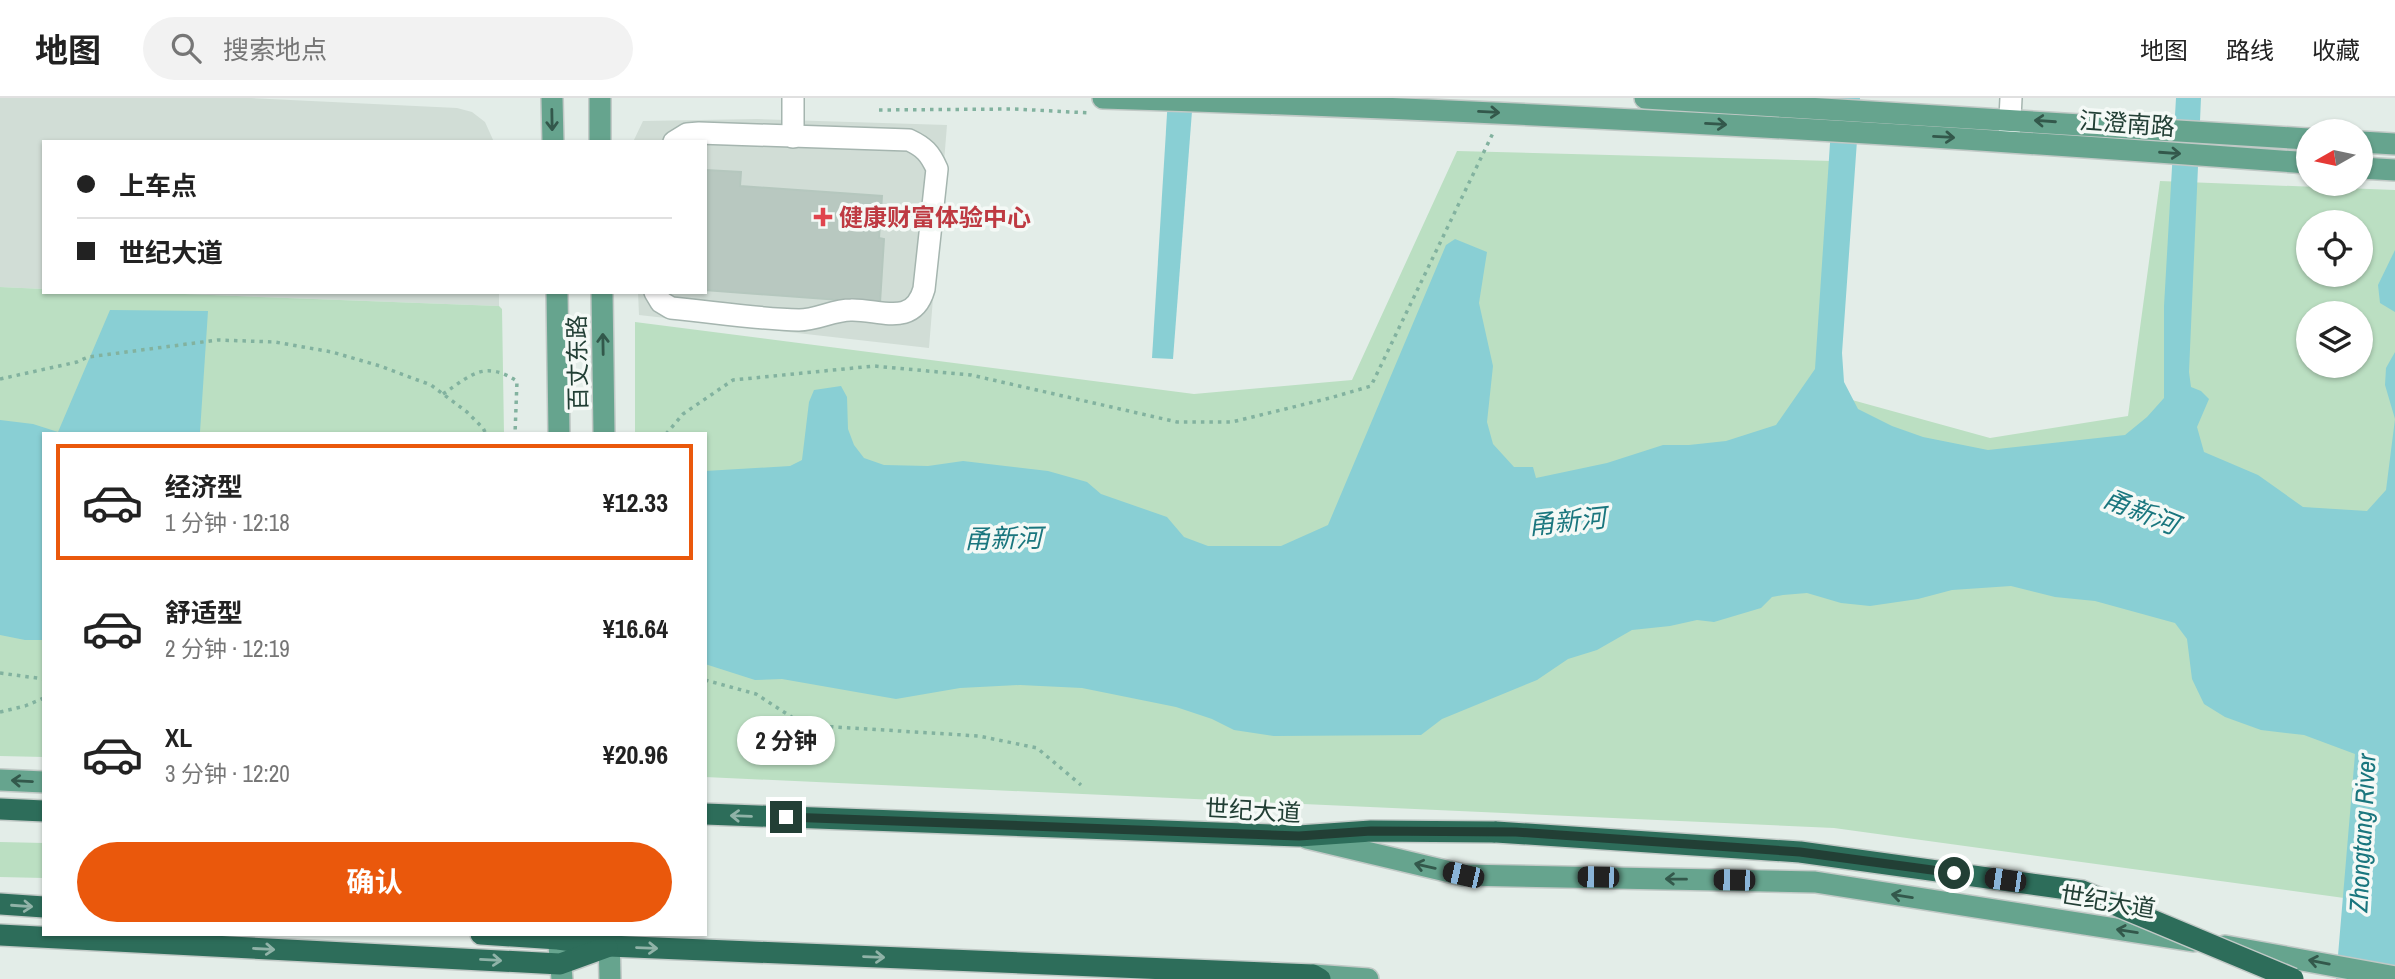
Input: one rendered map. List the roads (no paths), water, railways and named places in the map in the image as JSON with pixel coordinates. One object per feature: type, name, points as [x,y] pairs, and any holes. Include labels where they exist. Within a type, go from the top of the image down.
[{"type":"highway","points":[[0,809],[42,811]]},
{"type":"highway","name":"世纪大道","points":[[707,814],[1299,836]]},
{"type":"highway","points":[[1299,836],[1371,831],[1496,832],[1800,852],[2082,891],[2293,979]]},
{"type":"highway","points":[[0,904],[42,907]]},
{"type":"highway","points":[[0,934],[561,972],[609,940]]},
{"type":"highway","points":[[532,936],[1317,977]]},
{"type":"main road","points":[[552,98],[553,140]]},
{"type":"main road","points":[[600,98],[600,140]]},
{"type":"main road","name":"江澄南路","points":[[1103,98],[1344,102],[2009,141],[2296,162]]},
{"type":"main road","name":"江澄南路","points":[[1645,98],[2010,108],[2296,138]]},
{"type":"main road","points":[[2373,143],[2393,144]]},
{"type":"main road","points":[[2373,168],[2391,170]]},
{"type":"main road","name":"百丈东路","points":[[556,294],[559,432]]},
{"type":"main road","name":"百丈东路","points":[[602,294],[604,432]]},
{"type":"main road","points":[[0,780],[42,782]]},
{"type":"main road","name":"世纪大道","points":[[1299,836],[1463,875],[1815,882],[2291,957],[2395,977]]},
{"type":"main road","points":[[558,937],[561,972]]},
{"type":"main road","points":[[609,940],[610,979]]},
{"type":"main road","points":[[1317,977],[1368,979]]},
{"type":"street","points":[[793,98],[793,136]]},
{"type":"street","points":[[2009,141],[2010,108]]},
{"type":"street","points":[[656,294],[660,302],[671,308],[800,320],[852,310],[892,314],[914,308],[924,289],[937,169],[925,147],[908,140],[699,133],[687,134],[677,140]]},
{"type":"water","points":[[1168,98],[1193,98],[1173,359],[1152,358]]},
{"type":"water","points":[[1833,98],[1860,98],[1842,353],[1844,382],[1858,409],[1892,426],[1923,437],[1988,450],[2125,435],[2164,398],[2164,306],[2176,98],[2201,98],[2189,372],[2191,387],[2201,391],[2209,399],[2197,427],[2204,452],[2258,475],[2303,507],[2367,511],[2386,490],[2395,419],[2395,979],[2336,979],[2355,754],[2304,735],[2261,730],[2225,717],[2204,704],[2192,679],[2187,639],[2175,623],[2095,601],[2055,597],[2011,586],[1952,590],[1918,599],[1870,606],[1841,603],[1807,593],[1772,597],[1761,608],[1714,622],[1697,620],[1632,630],[1597,650],[1568,659],[1537,680],[1442,719],[1421,735],[1274,736],[1234,730],[1212,719],[1176,707],[1082,688],[1020,685],[960,688],[896,699],[782,679],[755,680],[707,665],[707,471],[790,466],[802,460],[809,402],[814,390],[841,386],[847,397],[848,429],[854,445],[864,458],[884,465],[928,466],[963,461],[1048,471],[1087,482],[1101,494],[1167,517],[1184,537],[1208,546],[1281,546],[1328,525],[1446,245],[1455,239],[1487,252],[1479,303],[1493,366],[1487,422],[1493,444],[1514,467],[1533,467],[1536,478],[1607,463],[1663,445],[1726,441],[1776,425],[1815,369]]},
{"type":"water","points":[[2395,250],[2395,312],[2380,303],[2378,285]]},
{"type":"water","points":[[110,310],[208,311],[200,432],[58,432]]},
{"type":"water","points":[[2395,352],[2395,419],[2385,385],[2386,368]]},
{"type":"water","points":[[0,420],[33,424],[58,432],[42,432],[42,640],[0,635]]},
{"type":"place","name":"健康财富体验中心","points":[[823,217]]},
{"type":"water label","name":"甬新河","points":[[2141,511]]},
{"type":"water label","name":"甬新河","points":[[1567,521]]},
{"type":"water label","name":"甬新河","points":[[1003,538]]},
{"type":"water label","name":"Zhongtang River","points":[[2362,833]]}]
